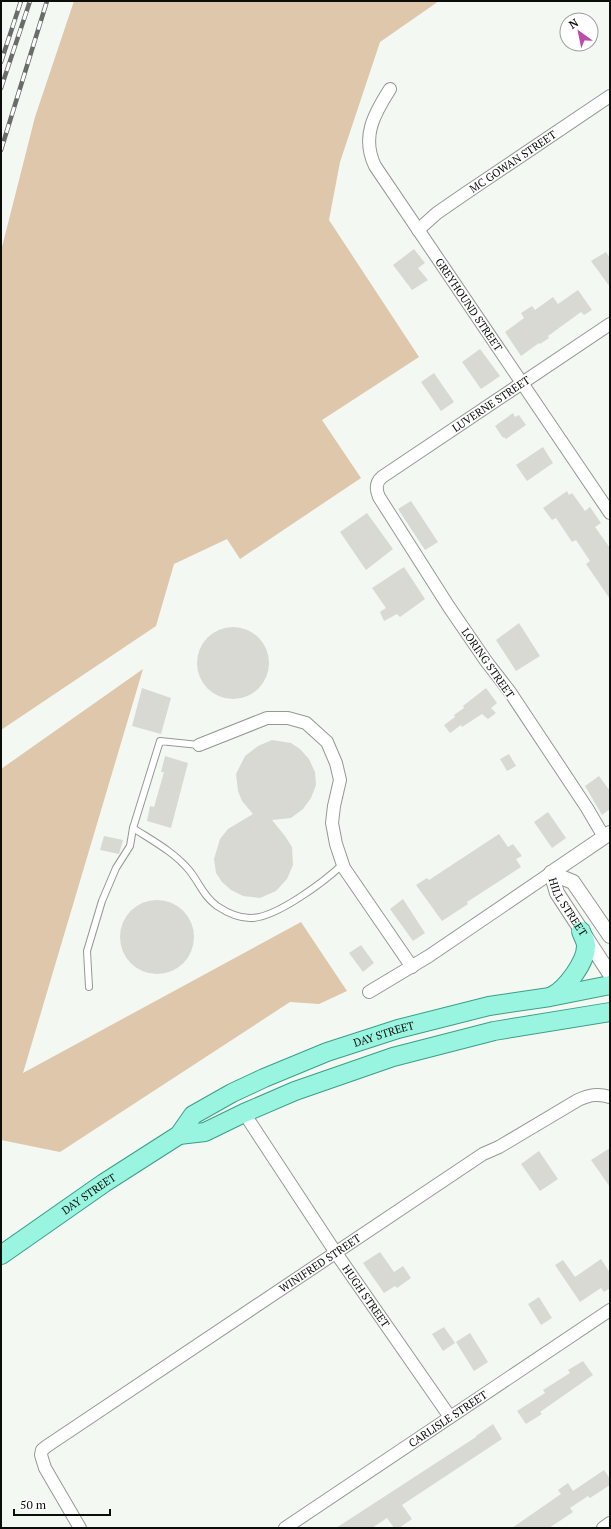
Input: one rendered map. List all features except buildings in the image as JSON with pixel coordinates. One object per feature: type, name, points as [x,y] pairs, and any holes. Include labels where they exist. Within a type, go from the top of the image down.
[{"type":"main road","points":[[550,997],[559,993],[573,976],[582,961],[586,945],[581,931]]},
{"type":"main road","name":"DAY STREET","points":[[1,1255],[104,1183],[179,1135],[193,1115],[232,1093],[282,1070],[327,1052],[398,1029],[489,1006],[550,997],[610,985]]},
{"type":"main road","name":"DAY STREET","points":[[179,1135],[205,1132],[244,1113],[327,1078],[393,1056],[494,1031],[610,1012]]},
{"type":"street","name":"GREYHOUND STREET","points":[[390,89],[381,103],[371,126],[368,141],[370,155],[375,166],[610,512]]},
{"type":"street","name":"MC GOWAN STREET","points":[[418,230],[437,213],[610,96]]},
{"type":"street","name":"LUVERNE STREET","points":[[376,487],[382,477],[610,324]]},
{"type":"street","name":"LORING STREET","points":[[376,487],[379,497],[449,607],[486,661],[510,692],[587,808],[607,835]]},
{"type":"street","points":[[199,745],[267,718],[288,718],[306,723],[327,742],[336,763],[340,780],[332,823],[336,844],[344,868],[412,967]]},
{"type":"street","points":[[369,992],[412,967],[607,835]]},
{"type":"street","name":"HILL STREET","points":[[551,873],[557,893],[610,974]]},
{"type":"street","name":"HILL STREET","points":[[551,873],[573,882],[610,936]]},
{"type":"street","name":"WINIFRED STREET","points":[[80,1528],[45,1468],[41,1455],[42,1450],[483,1154],[499,1147],[578,1100],[598,1094],[610,1097]]},
{"type":"street","name":"HUGH STREET","points":[[244,1113],[336,1252],[450,1417]]},
{"type":"street","name":"CARLISLE STREET","points":[[285,1528],[610,1310]]},
{"type":"street","points":[[602,1528],[610,1523]]},
{"type":"lane","points":[[89,987],[87,951],[102,901],[116,868],[130,846],[160,741],[199,745]]},
{"type":"lane","points":[[134,828],[172,853],[190,870],[204,893],[215,905],[228,913],[250,918],[274,913],[306,893],[343,864]]},
{"type":"shaded area","points":[[74,1],[439,1],[380,42],[340,162],[329,220],[419,357],[322,420],[361,478],[240,559],[227,539],[174,564],[156,626],[1,730],[1,251],[35,117]]},
{"type":"shaded area","points":[[143,669],[23,1073],[301,922],[347,991],[319,1004],[290,1002],[60,1152],[1,1140],[1,769]]},
{"type":"railway","points":[[1,62],[21,1]]},
{"type":"railway","points":[[1,88],[30,1]]},
{"type":"railway","points":[[1,150],[47,1]]}]
